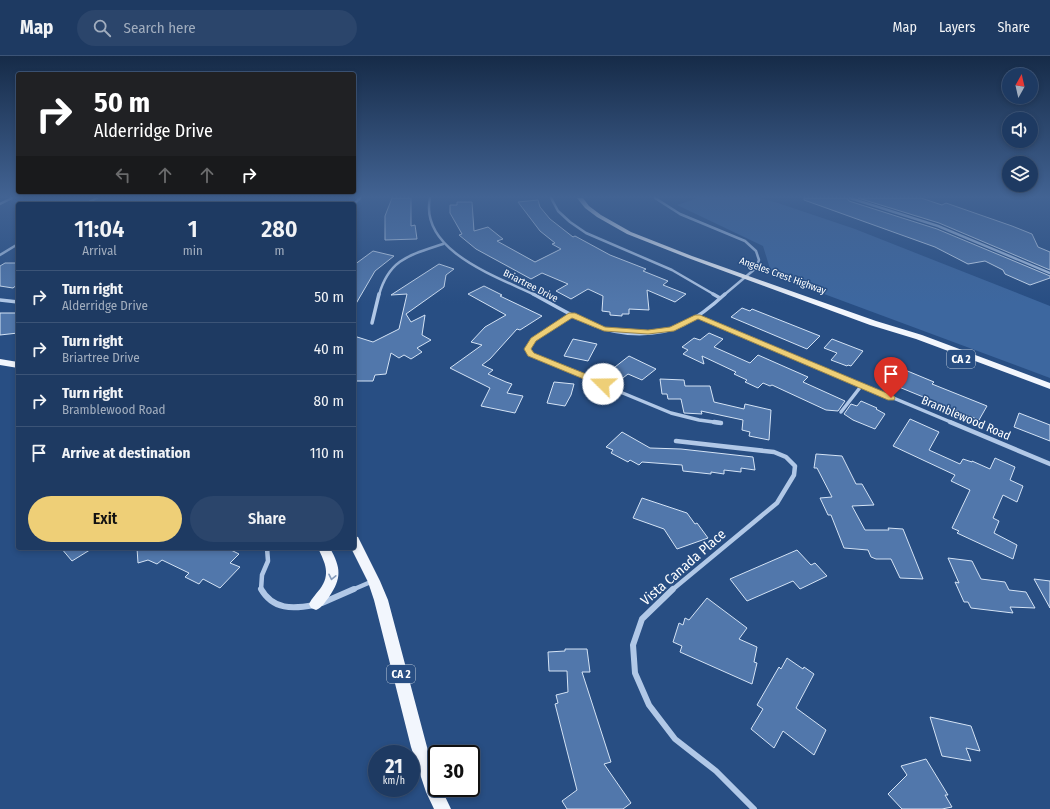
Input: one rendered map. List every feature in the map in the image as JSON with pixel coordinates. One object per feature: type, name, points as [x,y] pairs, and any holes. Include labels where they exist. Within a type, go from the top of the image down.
[{"type":"main road","name":"Angeles Crest Highway","points":[[629,233],[690,257],[1050,386]]},
{"type":"main road","name":"Angeles Crest Highway","points":[[873,323],[917,342],[1050,392]]},
{"type":"main road","points":[[0,362],[16,365]]},
{"type":"main road","name":"CA 2","points":[[356,545],[374,581],[381,600],[419,747],[434,792],[443,809]]},
{"type":"main road","points":[[316,604],[331,584],[334,573],[333,563],[325,550]]},
{"type":"street","name":"Briartree Drive","points":[[437,233],[444,244],[465,260],[572,315],[604,329],[634,332],[671,329],[698,316],[759,264],[758,254],[753,246],[727,233]]},
{"type":"street","points":[[588,233],[673,270],[720,298]]},
{"type":"street","points":[[956,233],[1009,254],[1050,273]]},
{"type":"street","points":[[372,323],[385,277],[392,268],[404,259],[444,244]]},
{"type":"street","points":[[0,254],[16,245]]},
{"type":"street","points":[[0,300],[16,302]]},
{"type":"street","points":[[572,315],[533,340],[528,349],[531,355],[671,413],[698,420],[720,423]]},
{"type":"street","name":"Bramblewood Road","points":[[698,316],[1050,464]]},
{"type":"street","points":[[841,412],[862,386]]},
{"type":"street","name":"Vista Canada Place","points":[[676,441],[774,452],[789,458],[796,466],[794,475],[777,503],[661,599],[642,619],[633,644],[635,674],[649,705],[675,739],[716,771],[754,809]]},
{"type":"street","points":[[267,550],[268,561],[262,575],[261,590],[270,601],[282,608],[295,609],[316,604],[374,581]]},
{"type":"shaded area","points":[[736,233],[865,233],[1050,306],[1050,378],[781,278],[771,272],[763,246]]},
{"type":"building","points":[[385,233],[416,233],[417,239],[385,240]]},
{"type":"building","points":[[462,233],[496,233],[503,239],[497,241],[535,262],[561,249],[552,244],[555,243],[543,233],[568,233],[573,237],[575,236],[610,255],[646,269],[643,271],[668,281],[663,285],[686,294],[675,302],[647,290],[649,310],[629,309],[629,314],[622,314],[622,316],[610,315],[610,312],[602,311],[603,296],[588,289],[571,299],[556,291],[568,284],[542,273],[531,279],[476,249],[459,235]]},
{"type":"building","points":[[896,233],[947,233],[1050,276],[1050,278],[1030,285],[1005,274],[1003,270],[985,261],[968,264],[935,247]]},
{"type":"building","points":[[963,233],[1032,234],[1038,247],[1050,252],[1050,270]]},
{"type":"building","points":[[373,251],[394,256],[375,271],[356,304],[356,264]]},
{"type":"building","points":[[5,263],[16,263],[16,286],[13,288],[0,286],[0,266]]},
{"type":"building","points":[[439,264],[454,269],[446,275],[444,287],[406,314],[411,322],[425,315],[422,335],[431,340],[417,348],[422,352],[411,359],[404,355],[399,358],[391,353],[386,374],[375,375],[373,381],[356,381],[356,337],[373,342],[399,329],[407,294],[391,295]]},
{"type":"building","points":[[484,286],[502,295],[500,296],[542,316],[520,330],[517,329],[490,359],[482,365],[493,370],[488,374],[512,384],[507,393],[523,396],[515,413],[481,406],[490,388],[450,368],[482,345],[471,342],[485,327],[506,315],[468,294]]},
{"type":"building","points":[[742,308],[750,311],[752,309],[820,336],[807,349],[731,317]]},
{"type":"building","points":[[0,313],[16,313],[16,333],[0,335]]},
{"type":"building","points":[[709,333],[723,339],[714,347],[750,363],[758,355],[808,377],[803,382],[845,401],[838,411],[826,410],[772,385],[770,386],[763,383],[758,388],[745,382],[747,380],[734,374],[736,372],[702,356],[704,364],[683,354],[688,350],[682,347],[694,338],[700,340]]},
{"type":"building","points":[[573,339],[597,344],[588,361],[564,356]]},
{"type":"building","points":[[832,339],[863,351],[851,366],[831,360],[837,353],[824,348]]},
{"type":"building","points":[[629,356],[656,369],[642,380],[628,374],[619,381],[606,374]]},
{"type":"building","points":[[893,365],[934,382],[932,384],[987,406],[979,420],[882,380]]},
{"type":"building","points":[[660,379],[684,380],[685,386],[710,386],[714,402],[744,409],[745,404],[771,410],[769,440],[749,436],[750,432],[742,430],[743,420],[701,411],[702,414],[684,413],[681,399],[668,399],[667,394],[662,394]]},
{"type":"building","points":[[554,382],[574,384],[571,395],[565,406],[547,403]]},
{"type":"building","points":[[861,401],[877,408],[876,409],[885,414],[875,429],[853,420],[844,414],[851,404],[857,406]]},
{"type":"building","points":[[1019,413],[1050,425],[1050,441],[1014,427]]},
{"type":"building","points":[[910,419],[939,432],[929,450],[960,464],[963,459],[972,461],[990,469],[995,458],[1015,467],[1010,480],[1023,486],[1017,502],[1003,495],[993,518],[999,521],[994,533],[1017,545],[1013,559],[957,533],[959,531],[952,528],[970,490],[951,481],[955,475],[893,446]]},
{"type":"building","points":[[622,432],[650,448],[681,449],[753,457],[755,470],[741,468],[741,472],[724,470],[724,474],[711,472],[711,474],[683,471],[682,465],[642,462],[639,465],[630,460],[628,462],[611,453],[613,450],[606,447]]},
{"type":"building","points":[[816,454],[842,456],[856,484],[862,484],[874,505],[852,506],[865,530],[889,530],[888,528],[903,529],[923,579],[900,578],[891,559],[876,559],[871,557],[868,550],[844,548],[831,515],[828,515],[820,498],[832,497],[817,468],[814,468]]},
{"type":"building","points":[[642,498],[687,513],[695,524],[697,523],[708,538],[677,549],[664,529],[633,518]]},
{"type":"building","points":[[63,550],[90,550],[72,561]]},
{"type":"building","points":[[137,550],[231,550],[239,554],[230,563],[240,567],[220,588],[203,579],[199,584],[185,577],[189,573],[162,560],[157,564],[148,560],[138,563]]},
{"type":"building","points":[[797,550],[811,565],[815,563],[827,576],[800,589],[793,581],[747,601],[730,579]]},
{"type":"building","points":[[948,558],[972,561],[981,579],[1005,582],[1009,590],[1026,592],[1035,608],[1010,607],[1013,613],[971,608],[968,602],[964,602],[955,582],[959,583]]},
{"type":"building","points":[[1034,579],[1050,581],[1050,608]]},
{"type":"building","points":[[707,598],[747,628],[739,639],[757,647],[754,662],[757,663],[752,684],[680,652],[682,646],[673,642],[679,623],[683,625],[685,618],[689,620]]},
{"type":"building","points":[[565,649],[587,649],[590,672],[582,672],[611,762],[604,764],[631,803],[623,809],[567,809],[562,801],[577,790],[555,704],[558,703],[556,695],[568,692],[567,671],[549,671],[548,652],[565,651]]},
{"type":"building","points":[[787,658],[803,669],[804,667],[814,674],[796,708],[826,730],[814,755],[783,731],[774,748],[751,729],[763,709],[757,705],[779,667],[781,669]]},
{"type":"building","points":[[930,717],[971,726],[980,751],[966,748],[971,761],[942,756]]},
{"type":"building","points":[[926,759],[948,795],[945,795],[952,807],[942,809],[902,809],[888,794],[907,775],[901,766]]},
{"type":"route","points":[[603,384],[531,355],[528,349],[533,340],[572,315],[604,329],[628,332],[648,332],[671,329],[698,316],[891,398]]}]
